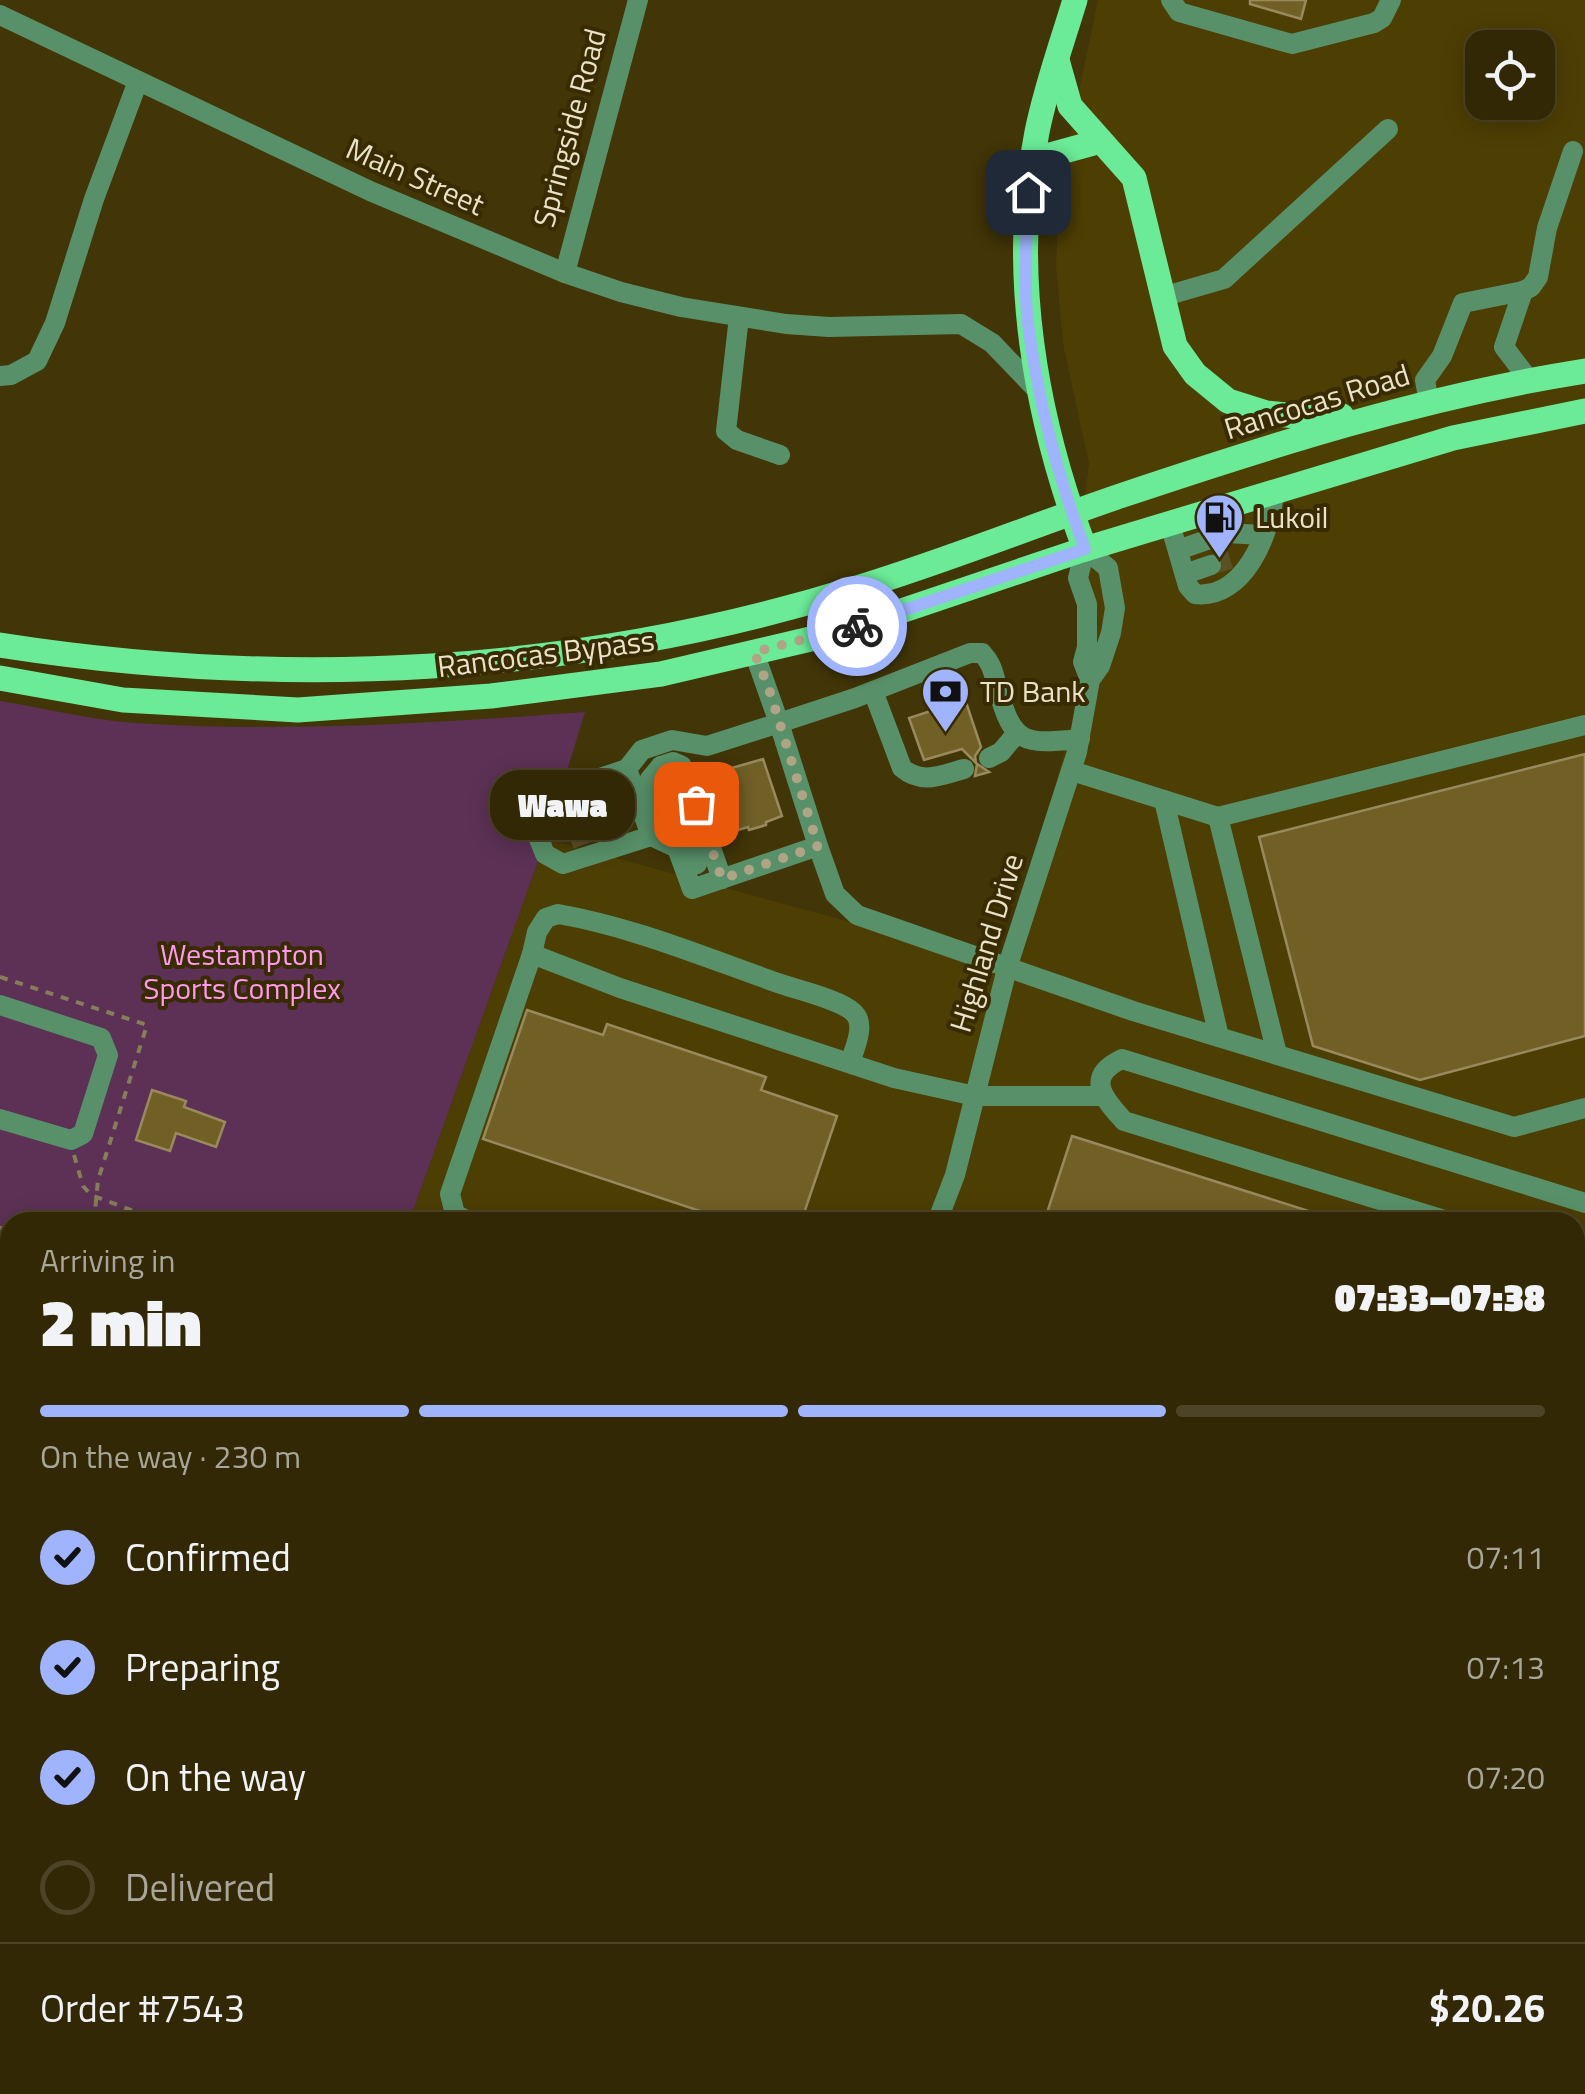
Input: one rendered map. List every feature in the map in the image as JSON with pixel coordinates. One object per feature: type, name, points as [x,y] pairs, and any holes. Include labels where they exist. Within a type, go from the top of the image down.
[{"type":"main road","points":[[1075,0],[1038,130],[1028,192],[1026,286],[1028,324],[1041,394],[1085,549],[1453,438],[1585,411]]},
{"type":"main road","points":[[1057,60],[1070,106],[1134,178],[1176,346],[1195,374],[1228,401],[1266,413],[1306,417],[1382,414]]},
{"type":"main road","points":[[1032,168],[1050,155],[1100,141]]},
{"type":"main road","name":"Rancocas Road","points":[[1072,514],[1382,414],[1529,380],[1585,372]]},
{"type":"main road","name":"Rancocas Bypass","points":[[0,645],[240,671],[358,671],[531,659],[642,642],[751,618],[857,588],[1072,514]]},
{"type":"main road","name":"Rancocas Bypass","points":[[0,678],[123,700],[298,710],[490,696],[662,674],[836,633],[1085,549]]},
{"type":"street","name":"Springside Road","points":[[565,273],[638,0]]},
{"type":"street","points":[[1171,0],[1178,12],[1292,44],[1374,23],[1382,18],[1391,0]]},
{"type":"street","name":"Main Street","points":[[0,15],[370,191],[565,273],[650,300],[739,316],[830,327],[960,324],[992,343],[1041,394]]},
{"type":"street","points":[[0,376],[12,376],[37,362],[138,81]]},
{"type":"street","points":[[1162,297],[1224,279],[1388,129]]},
{"type":"street","points":[[1429,403],[1426,380],[1442,356],[1462,302],[1522,291],[1530,288],[1538,277],[1547,228],[1572,151]]},
{"type":"street","points":[[1522,291],[1504,347],[1529,380]]},
{"type":"street","points":[[739,316],[726,430],[737,440],[780,455]]},
{"type":"street","points":[[1170,524],[1195,594],[1208,596],[1231,588],[1245,574],[1251,547],[1272,510],[1274,492]]},
{"type":"street","points":[[1178,550],[1227,533],[1251,547]]},
{"type":"street","name":"Highland Drive","points":[[941,1212],[955,1175],[1008,965],[1072,771],[1090,680],[1100,666],[1111,634],[1115,608],[1108,568],[1085,549],[1078,578],[1087,604],[1087,648],[1083,662],[1090,680]]},
{"type":"street","points":[[1185,574],[1211,565]]},
{"type":"street","points":[[754,652],[835,894],[857,915],[1133,1011],[1514,1127],[1585,1108]]},
{"type":"street","points":[[818,846],[692,889],[677,848],[651,836],[618,839],[562,864],[546,854],[531,818],[540,798],[599,784],[627,769],[642,750],[672,740],[707,746],[873,692],[970,653],[982,653],[993,665],[1006,717],[1017,733],[1049,742],[1080,740]]},
{"type":"street","points":[[873,692],[902,768],[928,779],[964,768]]},
{"type":"street","points":[[1072,771],[1218,817],[1585,725]]},
{"type":"street","points":[[989,758],[1002,752],[1017,733]]},
{"type":"street","points":[[673,762],[682,766],[713,882],[682,822],[663,816],[650,779],[661,766],[673,762]]},
{"type":"street","points":[[627,769],[651,836]]},
{"type":"street","points":[[1164,800],[1219,1037]]},
{"type":"street","points":[[1218,817],[1277,1054]]},
{"type":"street","points":[[454,1212],[450,1194],[532,954],[536,932],[546,918],[558,914],[657,942],[852,1010],[860,1029],[850,1063]]},
{"type":"street","points":[[532,954],[620,988],[894,1078],[975,1096],[1102,1096]]},
{"type":"street","points":[[0,1005],[101,1038],[108,1055],[83,1134],[71,1140],[0,1118]]},
{"type":"street","points":[[1418,1212],[1124,1122],[1102,1096],[1101,1076],[1109,1065],[1122,1059],[1585,1204]]},
{"type":"path","points":[[71,1140],[82,1186],[92,1195],[137,1212]]},
{"type":"shaded area","points":[[1098,0],[1585,0],[1585,1212],[413,1212],[546,839],[1008,965],[1098,624],[1093,588],[1078,552],[1089,464],[1063,344],[1056,266],[1060,182]]},
{"type":"green space","name":"Westampton Sports Complex","points":[[0,701],[84,717],[192,726],[417,723],[585,712],[546,839],[413,1212],[0,1212]]},
{"type":"building","points":[[1250,0],[1306,0],[1301,19],[1250,4]]},
{"type":"building","name":"TD Bank","points":[[951,697],[955,706],[966,702],[981,747],[975,756],[976,763],[962,749],[924,760],[909,718],[934,710],[932,703]]},
{"type":"building","points":[[1585,754],[1585,1036],[1420,1080],[1313,1046],[1259,837]]},
{"type":"building","points":[[763,759],[782,816],[766,825],[721,835],[702,780]]},
{"type":"building","points":[[976,763],[989,772],[975,776]]},
{"type":"building","points":[[527,1010],[603,1035],[607,1024],[766,1077],[761,1090],[837,1116],[804,1212],[703,1212],[483,1139]]},
{"type":"building","points":[[152,1090],[186,1101],[184,1107],[225,1122],[216,1147],[176,1133],[170,1151],[136,1140]]},
{"type":"building","points":[[1072,1136],[1312,1212],[1047,1212]]},
{"type":"tunnel","points":[[1211,565],[1235,557]]},
{"type":"tunnel","points":[[601,790],[616,833]]},
{"type":"tunnel","points":[[567,801],[583,845]]},
{"type":"way so far","points":[[696,804],[722,879],[818,846],[754,652],[857,626]]},
{"type":"place","name":"Lukoil","points":[[1220,560]]},
{"type":"place","name":"TD Bank","points":[[945,734]]},
{"type":"place","name":"Wawa","points":[[696,804]]},
{"type":"route","points":[[857,626],[1085,549],[1050,440],[1028,324],[1028,192]]}]
